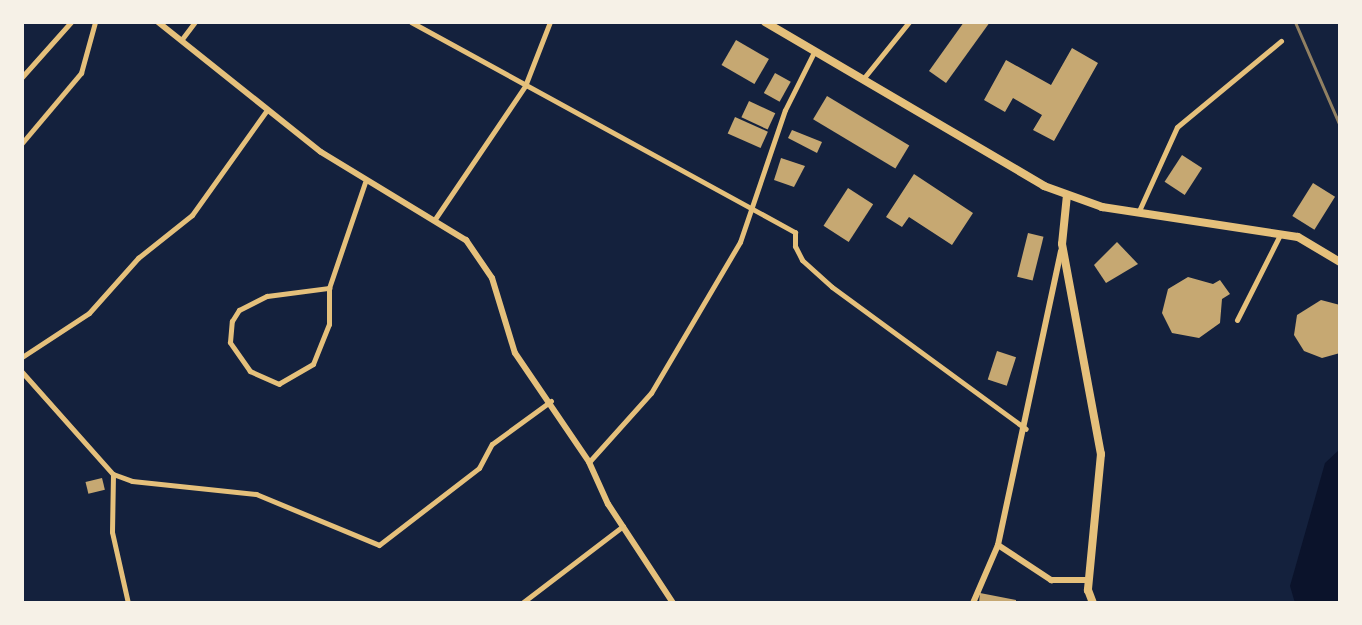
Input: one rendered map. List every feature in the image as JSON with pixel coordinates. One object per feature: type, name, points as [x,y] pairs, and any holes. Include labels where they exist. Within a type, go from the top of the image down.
[{"type":"main road","points":[[765,22],[1067,195],[1138,213],[1298,237],[1340,262]]},
{"type":"main road","points":[[1067,195],[1062,244],[1101,454],[1089,580],[1093,603]]},
{"type":"street","points":[[22,77],[71,22]]},
{"type":"street","points":[[22,143],[81,73],[95,22]]},
{"type":"street","points":[[158,22],[267,110],[365,182],[435,219],[466,240],[492,278],[515,353],[551,401],[673,603]]},
{"type":"street","points":[[182,39],[195,22]]},
{"type":"street","points":[[411,22],[795,232],[795,246],[802,260],[832,287],[1026,429]]},
{"type":"street","points":[[435,219],[525,86],[550,22]]},
{"type":"street","points":[[863,79],[909,22]]},
{"type":"street","points":[[1138,213],[1177,127],[1281,41]]},
{"type":"street","points":[[589,462],[651,393],[740,242],[749,206],[814,52]]},
{"type":"street","points":[[22,357],[89,313],[126,269],[192,215],[267,110]]},
{"type":"street","points":[[329,288],[267,296],[239,310],[230,342],[250,371],[279,384],[313,364],[329,324],[329,288],[365,182]]},
{"type":"street","points":[[1237,320],[1280,234]]},
{"type":"street","points":[[973,603],[998,545],[1026,429],[1062,244]]},
{"type":"street","points":[[22,372],[113,474],[132,481],[256,494],[379,545],[479,468],[492,444],[551,401]]},
{"type":"street","points":[[113,474],[112,532],[128,603]]},
{"type":"street","points":[[522,603],[624,525]]},
{"type":"street","points":[[998,545],[1051,580],[1089,580]]},
{"type":"water","points":[[1340,449],[1340,603],[1295,603],[1290,586],[1325,463]]},
{"type":"building","points":[[964,22],[990,22],[946,83],[929,71]]},
{"type":"building","points":[[736,40],[769,59],[754,84],[722,65]]},
{"type":"building","points":[[1072,48],[1098,63],[1054,141],[1033,130],[1042,115],[1013,98],[1005,112],[984,100],[1006,60],[1051,85]]},
{"type":"building","points":[[775,73],[791,82],[780,102],[764,93]]},
{"type":"building","points":[[827,96],[909,145],[895,169],[813,119]]},
{"type":"building","points":[[749,101],[775,113],[768,130],[741,117]]},
{"type":"building","points":[[735,117],[768,132],[761,148],[728,133]]},
{"type":"building","points":[[792,130],[822,142],[817,153],[788,138]]},
{"type":"building","points":[[1182,155],[1202,168],[1185,195],[1165,182]]},
{"type":"building","points":[[781,158],[805,166],[794,187],[774,180]]},
{"type":"building","points":[[914,174],[973,213],[952,245],[909,217],[902,227],[886,217]]},
{"type":"building","points":[[1313,183],[1335,197],[1314,230],[1292,216]]},
{"type":"building","points":[[848,188],[873,204],[849,242],[823,226]]},
{"type":"building","points":[[1028,233],[1044,237],[1033,281],[1017,277]]},
{"type":"building","points":[[1117,242],[1138,264],[1106,283],[1094,265]]},
{"type":"building","points":[[1188,277],[1213,284],[1220,280],[1230,294],[1222,299],[1220,323],[1199,338],[1172,333],[1162,313],[1168,289]]},
{"type":"building","points":[[1321,300],[1340,305],[1340,353],[1322,358],[1304,351],[1294,335],[1297,315]]},
{"type":"building","points":[[997,351],[1016,357],[1007,386],[988,380]]},
{"type":"building","points":[[102,478],[105,490],[88,494],[86,482]]},
{"type":"building","points":[[980,593],[1016,600],[1016,603],[979,603]]},
{"type":"railway","points":[[1295,22],[1340,126]]}]
